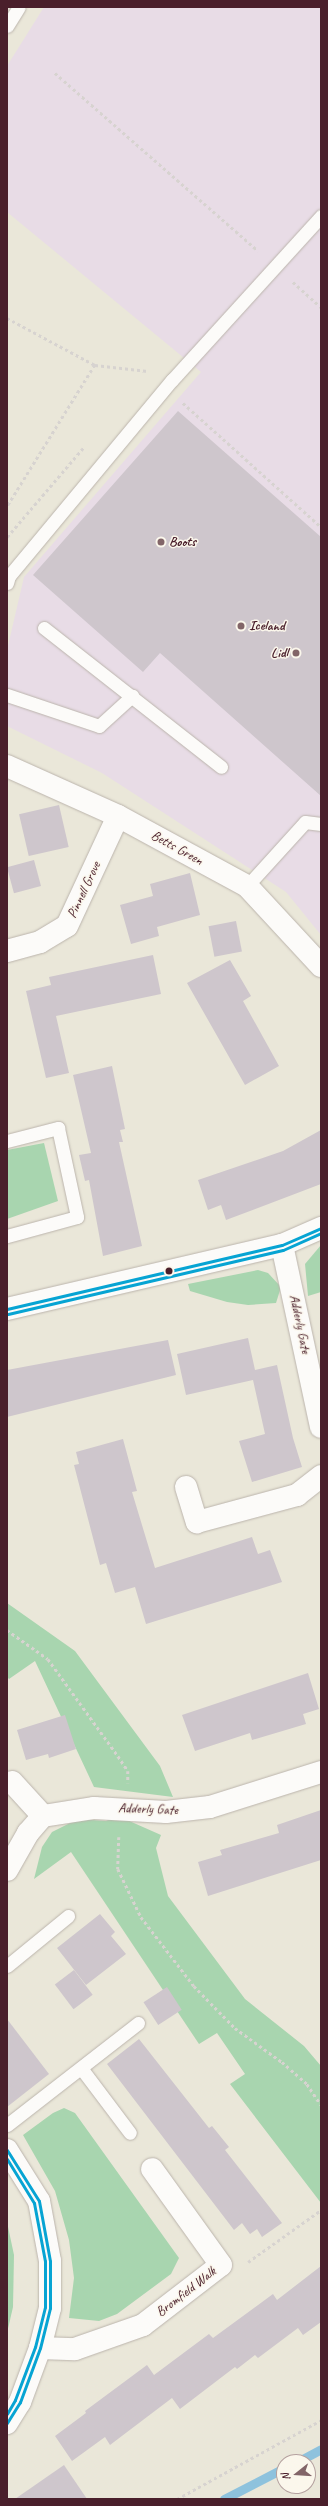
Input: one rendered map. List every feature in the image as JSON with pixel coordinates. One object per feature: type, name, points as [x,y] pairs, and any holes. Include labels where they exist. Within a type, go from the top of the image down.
[{"type":"street","name":"Betts Green","points":[[7,766],[118,816],[247,886],[321,966]]},
{"type":"street","name":"Pinnell Grove","points":[[7,951],[40,942],[67,926],[118,816]]},
{"type":"street","points":[[7,1309],[282,1245],[321,1228]]},
{"type":"street","name":"Adderly Gate","points":[[282,1245],[321,1427]]},
{"type":"street","points":[[186,1487],[197,1522],[297,1494],[321,1476]]},
{"type":"street","name":"Adderly Gate","points":[[43,1816],[94,1808],[127,1808],[166,1812],[210,1807],[321,1772]]},
{"type":"street","points":[[7,1870],[28,1833],[43,1816],[9,1779]]},
{"type":"street","points":[[7,2150],[39,2201],[50,2261],[50,2308],[40,2348],[20,2402],[7,2423]]},
{"type":"street","name":"Bromfield Walk","points":[[40,2348],[75,2349],[143,2325],[221,2265],[152,2169]]},
{"type":"lane","points":[[7,26],[19,7]]},
{"type":"lane","points":[[7,583],[9,576],[172,380],[321,216]]},
{"type":"lane","points":[[44,628],[221,767]]},
{"type":"lane","points":[[7,695],[99,726],[132,696]]},
{"type":"lane","points":[[247,886],[306,822],[321,824]]},
{"type":"lane","points":[[7,1142],[58,1128],[77,1216],[7,1236]]},
{"type":"lane","points":[[7,1966],[68,1916]]},
{"type":"lane","points":[[7,2125],[138,2023]]},
{"type":"lane","points":[[81,2068],[130,2133]]},
{"type":"path","points":[[55,73],[321,307]]},
{"type":"path","points":[[7,318],[95,365],[149,372]]},
{"type":"path","points":[[7,507],[95,365]]},
{"type":"path","points":[[172,380],[184,406],[321,527]]},
{"type":"path","points":[[7,1630],[48,1659],[128,1771],[127,1808],[117,1845],[118,1869],[141,1917],[194,1986],[235,2028],[282,2062],[307,2084],[321,2105]]},
{"type":"path","points":[[221,2265],[237,2270],[321,2210]]},
{"type":"path","points":[[178,2499],[321,2420]]},
{"type":"shaded area","points":[[44,7],[321,7],[321,935],[286,892],[102,773],[7,726],[7,650],[24,577],[201,372],[7,212],[7,66]]},
{"type":"green space","points":[[44,1143],[58,1201],[7,1219],[7,1150]]},
{"type":"green space","points":[[321,1245],[321,1292],[308,1296],[305,1264]]},
{"type":"green space","points":[[258,1270],[268,1273],[281,1287],[276,1303],[248,1305],[227,1302],[190,1291],[188,1284]]},
{"type":"green space","points":[[7,1603],[75,1651],[160,1766],[173,1797],[94,1787],[35,1661],[9,1679],[7,1677]]},
{"type":"green space","points":[[118,1816],[161,1835],[156,1848],[168,1896],[245,1999],[304,2046],[321,2066],[321,2203],[230,2084],[245,2074],[217,2033],[199,2044],[71,1852],[34,1879],[42,1847],[52,1832],[78,1819],[106,1821]]},
{"type":"green space","points":[[64,2108],[75,2113],[179,2258],[171,2274],[117,2314],[99,2321],[69,2318],[74,2278],[69,2240],[55,2191],[23,2135],[53,2113]]},
{"type":"green space","points":[[7,2222],[14,2255],[13,2307],[7,2333]]},
{"type":"building","points":[[178,411],[321,537],[321,796],[160,653],[143,672],[33,575]]},
{"type":"building","points":[[59,805],[69,847],[29,856],[19,814]]},
{"type":"building","points":[[34,860],[41,886],[14,893],[7,867]]},
{"type":"building","points":[[190,873],[200,915],[157,927],[159,936],[131,944],[120,905],[153,896],[150,884]]},
{"type":"building","points":[[236,921],[242,951],[214,957],[209,926]]},
{"type":"building","points":[[153,955],[161,994],[56,1016],[69,1073],[46,1078],[26,991],[51,985],[49,977]]},
{"type":"building","points":[[230,960],[251,996],[243,1001],[279,1066],[245,1085],[187,983]]},
{"type":"building","points":[[112,1066],[125,1129],[120,1130],[123,1142],[119,1142],[142,1246],[103,1256],[89,1180],[85,1181],[79,1155],[91,1153],[73,1075]]},
{"type":"building","points":[[321,1130],[321,1184],[226,1220],[221,1205],[208,1210],[198,1180],[283,1151]]},
{"type":"building","points":[[248,1338],[255,1370],[277,1365],[293,1438],[302,1467],[252,1482],[239,1441],[265,1434],[253,1380],[186,1395],[177,1354]]},
{"type":"building","points":[[168,1340],[176,1375],[7,1417],[7,1370]]},
{"type":"building","points":[[123,1439],[137,1491],[132,1492],[155,1568],[252,1537],[258,1554],[270,1550],[282,1582],[146,1624],[135,1587],[115,1593],[106,1563],[100,1565],[74,1465],[79,1464],[76,1452]]},
{"type":"building","points":[[308,1673],[319,1709],[303,1714],[306,1724],[252,1740],[250,1733],[195,1751],[182,1715]]},
{"type":"building","points":[[65,1715],[76,1749],[49,1758],[48,1754],[26,1760],[17,1730]]},
{"type":"building","points":[[321,1810],[321,1860],[208,1896],[198,1862],[222,1855],[220,1850],[279,1833],[277,1825]]},
{"type":"building","points":[[100,1914],[115,1932],[111,1936],[126,1954],[86,1985],[57,1948]]},
{"type":"building","points":[[74,1970],[93,1995],[73,2009],[55,1984]]},
{"type":"building","points":[[167,1987],[182,2010],[158,2025],[144,2002]]},
{"type":"building","points":[[7,2019],[49,2074],[7,2107]]},
{"type":"building","points":[[139,2039],[209,2128],[212,2126],[229,2147],[225,2150],[282,2223],[262,2237],[257,2229],[250,2234],[242,2223],[234,2230],[107,2064]]},
{"type":"building","points":[[321,2266],[321,2322],[303,2335],[298,2328],[258,2358],[255,2355],[237,2369],[235,2367],[180,2409],[172,2398],[110,2445],[105,2437],[72,2461],[55,2436],[86,2413],[85,2411],[147,2365],[154,2375],[209,2334],[213,2338],[273,2294],[277,2300]]},
{"type":"building","points":[[64,2465],[87,2499],[15,2499]]},
{"type":"waterway","points":[[312,2454],[321,2449]]},
{"type":"waterway","points":[[224,2499],[276,2472]]},
{"type":"transit line","points":[[7,1309],[282,1245],[321,1228]]},
{"type":"transit line","points":[[8,1314],[283,1250],[321,1233]]},
{"type":"transit line","points":[[7,2150],[39,2201],[50,2261],[50,2308],[40,2348],[20,2402],[7,2423]]},
{"type":"transit line","points":[[7,2159],[34,2203],[45,2261],[45,2307],[35,2347],[15,2400],[7,2414]]},
{"type":"place","name":"Boots","points":[[161,542]]},
{"type":"place","name":"Iceland","points":[[241,626]]},
{"type":"place","name":"Lidl","points":[[296,653]]}]
